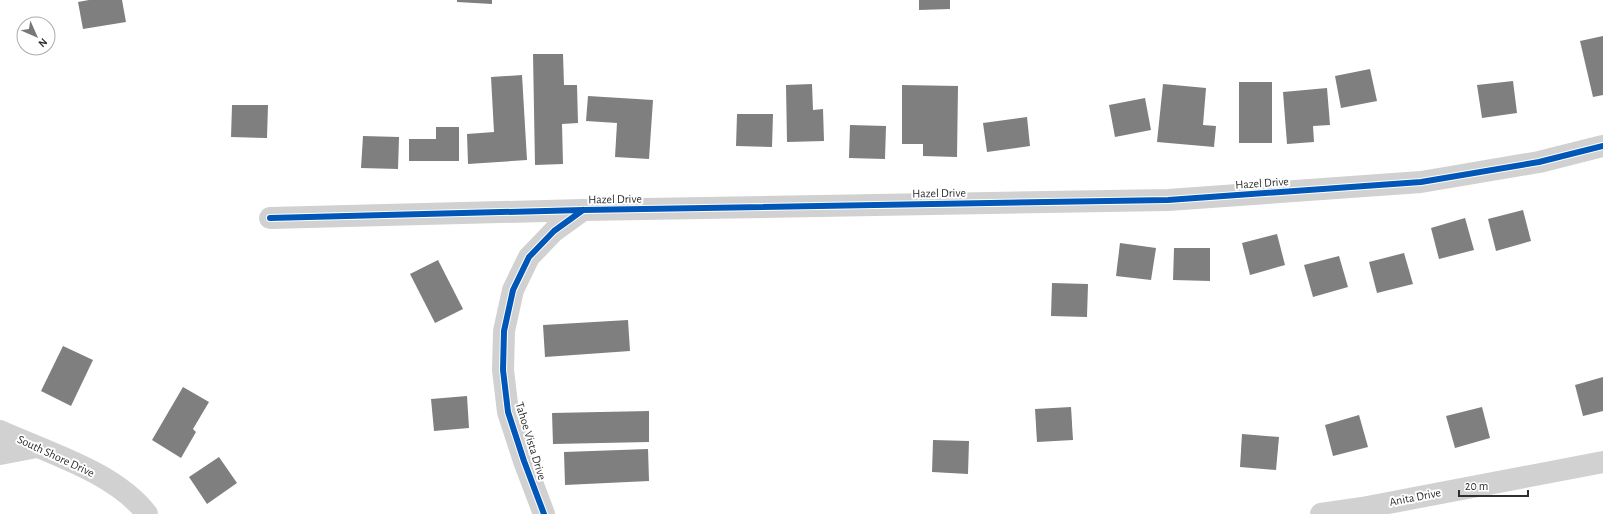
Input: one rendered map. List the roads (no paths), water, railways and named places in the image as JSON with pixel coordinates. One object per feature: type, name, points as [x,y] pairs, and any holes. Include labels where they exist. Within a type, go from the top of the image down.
[{"type":"street","name":"Hazel Drive","points":[[270,218],[583,210],[1176,200],[1421,182],[1539,162],[1603,146]]},
{"type":"street","name":"Tahoe Vista Drive","points":[[544,514],[524,461],[508,412],[503,370],[504,331],[513,290],[528,257],[554,231],[583,210]]},
{"type":"street","name":"South Shore Drive","points":[[0,430],[90,470],[116,486],[138,503],[147,514]]},
{"type":"street","points":[[0,454],[37,447]]},
{"type":"street","name":"Anita Drive","points":[[1321,514],[1603,462]]}]
